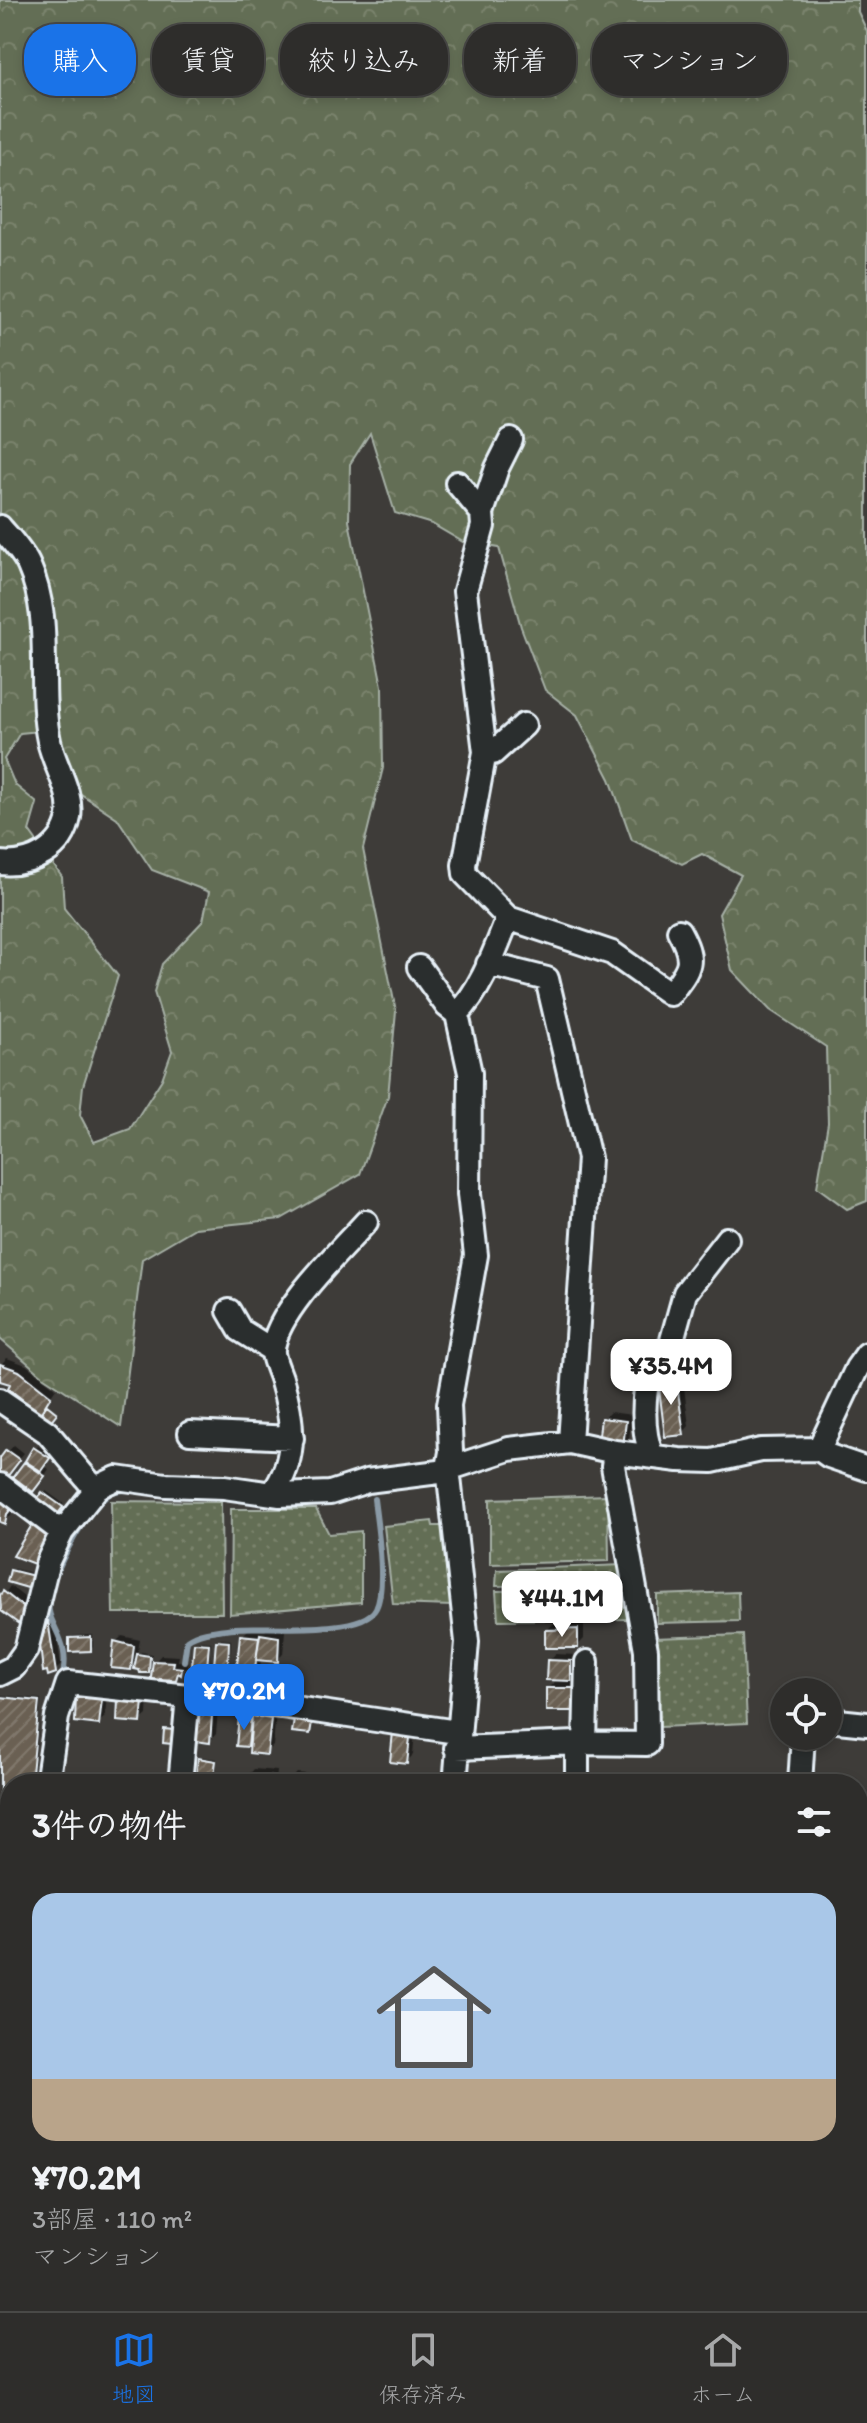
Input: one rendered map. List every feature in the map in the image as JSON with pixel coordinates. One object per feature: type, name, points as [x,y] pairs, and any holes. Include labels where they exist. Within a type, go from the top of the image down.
[{"type":"street","points":[[511,440],[497,468],[482,513],[483,526],[465,591],[485,752],[464,865],[465,874],[508,918],[612,953],[670,994],[690,968],[679,931]]},
{"type":"street","points":[[457,483],[482,513]]},
{"type":"street","points":[[0,527],[30,568],[44,623],[46,725],[70,815],[56,846],[23,862],[0,863]]},
{"type":"street","points":[[485,752],[493,753],[524,725]]},
{"type":"street","points":[[457,1014],[465,1006],[488,964],[508,918]]},
{"type":"street","points":[[488,964],[547,979],[589,1158],[570,1442]]},
{"type":"street","points":[[419,967],[447,1006],[457,1014],[470,1073],[469,1194],[476,1255],[449,1405],[451,1452],[448,1468],[467,1642],[455,1774]]},
{"type":"street","points":[[272,1494],[288,1463],[292,1438],[286,1394],[272,1350],[282,1321],[366,1222]]},
{"type":"street","points":[[652,1456],[645,1410],[653,1352],[669,1351],[685,1293],[727,1239]]},
{"type":"street","points":[[229,1311],[240,1330],[272,1350]]},
{"type":"street","points":[[819,1449],[857,1368],[867,1354]]},
{"type":"street","points":[[0,1400],[47,1432],[90,1483],[98,1487]]},
{"type":"street","points":[[190,1433],[292,1438]]},
{"type":"street","points":[[0,1674],[14,1667],[26,1650],[48,1561],[62,1532],[98,1487],[117,1478],[272,1494],[330,1493],[367,1481],[439,1472],[509,1449],[570,1442],[615,1452],[712,1461],[761,1450],[819,1449],[829,1456],[867,1469]]},
{"type":"street","points":[[48,1774],[57,1717],[68,1683],[281,1706],[457,1740],[647,1744],[646,1650],[613,1466],[615,1452]]},
{"type":"street","points":[[0,1485],[62,1532]]},
{"type":"street","points":[[578,1774],[587,1662]]},
{"type":"street","points":[[181,1774],[188,1696]]},
{"type":"street","points":[[842,1721],[867,1724]]},
{"type":"street","points":[[801,1774],[802,1750]]},
{"type":"green space","points":[[0,0],[858,0],[858,12],[867,31],[867,1201],[847,1209],[817,1187],[828,1123],[826,1047],[770,1010],[732,970],[719,914],[741,875],[702,854],[682,864],[632,840],[610,779],[577,715],[545,690],[521,627],[499,548],[463,542],[432,524],[395,513],[370,433],[350,464],[349,521],[382,686],[383,768],[363,849],[396,1011],[388,1096],[360,1174],[281,1219],[195,1228],[142,1259],[121,1427],[44,1377],[0,1339]],"holes":[[[50,730],[72,788],[117,818],[152,870],[209,892],[203,921],[162,964],[154,992],[172,1051],[162,1079],[130,1129],[94,1142],[80,1115],[83,1086],[118,976],[64,908],[62,877],[29,831],[37,803],[15,785],[4,759],[20,733]]]},
{"type":"green space","points":[[608,1495],[609,1561],[490,1564],[490,1499]]},
{"type":"green space","points":[[111,1501],[221,1502],[222,1613],[113,1613]]},
{"type":"green space","points":[[231,1509],[316,1509],[329,1534],[361,1531],[361,1602],[230,1614]]},
{"type":"green space","points":[[432,1521],[433,1526],[442,1526],[452,1606],[393,1604],[384,1526]]},
{"type":"green space","points":[[623,1565],[625,1583],[496,1586],[497,1570]]},
{"type":"green space","points":[[626,1589],[631,1619],[498,1620],[496,1591]]},
{"type":"green space","points":[[738,1592],[739,1621],[657,1623],[657,1595]]},
{"type":"green space","points":[[743,1635],[747,1723],[660,1727],[654,1638]]},
{"type":"building","points":[[0,1364],[19,1371],[51,1396],[40,1414],[8,1388],[10,1384],[0,1381]]},
{"type":"building","points":[[676,1377],[684,1435],[665,1437],[658,1380]]},
{"type":"building","points":[[47,1405],[57,1413],[50,1422],[40,1414]]},
{"type":"building","points":[[601,1418],[626,1421],[623,1447],[598,1444]]},
{"type":"building","points":[[33,1447],[50,1458],[41,1471],[25,1461]]},
{"type":"building","points":[[6,1450],[20,1460],[4,1481],[0,1478],[0,1458]]},
{"type":"building","points":[[24,1462],[45,1476],[33,1492],[13,1477]]},
{"type":"building","points":[[0,1491],[16,1503],[7,1514],[5,1524],[0,1522]]},
{"type":"building","points":[[42,1492],[63,1507],[54,1519],[34,1503]]},
{"type":"building","points":[[35,1520],[55,1535],[37,1565],[13,1556]]},
{"type":"building","points":[[10,1570],[34,1576],[31,1589],[7,1582]]},
{"type":"building","points":[[3,1591],[28,1611],[19,1624],[1,1611],[0,1595]]},
{"type":"building","points":[[48,1620],[56,1673],[48,1676],[47,1671],[43,1672],[40,1644]]},
{"type":"building","points":[[578,1629],[578,1648],[545,1648],[545,1630]]},
{"type":"building","points":[[260,1634],[279,1637],[278,1662],[256,1660]]},
{"type":"building","points":[[240,1635],[259,1637],[254,1677],[236,1676]]},
{"type":"building","points":[[91,1637],[91,1651],[69,1652],[69,1638]]},
{"type":"building","points":[[114,1641],[134,1646],[131,1670],[111,1668]]},
{"type":"building","points":[[216,1641],[229,1642],[228,1665],[214,1666]]},
{"type":"building","points":[[194,1643],[209,1644],[207,1668],[192,1666]]},
{"type":"building","points":[[137,1654],[150,1656],[149,1673],[134,1669]]},
{"type":"building","points":[[547,1660],[571,1661],[571,1681],[546,1680]]},
{"type":"building","points":[[153,1661],[174,1662],[173,1667],[182,1668],[181,1675],[178,1673],[176,1680],[160,1679],[160,1686],[150,1685]]},
{"type":"building","points":[[546,1688],[579,1688],[579,1711],[546,1711]]},
{"type":"building","points":[[76,1695],[102,1699],[99,1725],[75,1722]]},
{"type":"building","points":[[0,1697],[39,1701],[32,1774],[0,1774]]},
{"type":"building","points":[[118,1700],[143,1701],[141,1723],[117,1721]]},
{"type":"building","points":[[196,1713],[212,1716],[210,1743],[195,1741]]},
{"type":"building","points":[[251,1716],[248,1747],[236,1746],[239,1717]]},
{"type":"building","points":[[252,1716],[271,1719],[267,1755],[249,1753]]},
{"type":"building","points":[[294,1720],[312,1722],[310,1734],[292,1732]]},
{"type":"building","points":[[164,1729],[173,1730],[172,1744],[163,1743]]},
{"type":"building","points":[[393,1732],[410,1738],[407,1764],[390,1762]]},
{"type":"building","points":[[198,1758],[216,1761],[214,1774],[197,1774]]},
{"type":"waterway","points":[[53,1582],[83,1523],[100,1502],[111,1493],[128,1490]]},
{"type":"waterway","points":[[184,1661],[187,1640],[203,1633],[234,1628],[333,1626],[367,1617],[376,1608],[381,1585],[374,1499]]},
{"type":"waterway","points":[[49,1601],[51,1618],[64,1655],[61,1681]]}]
